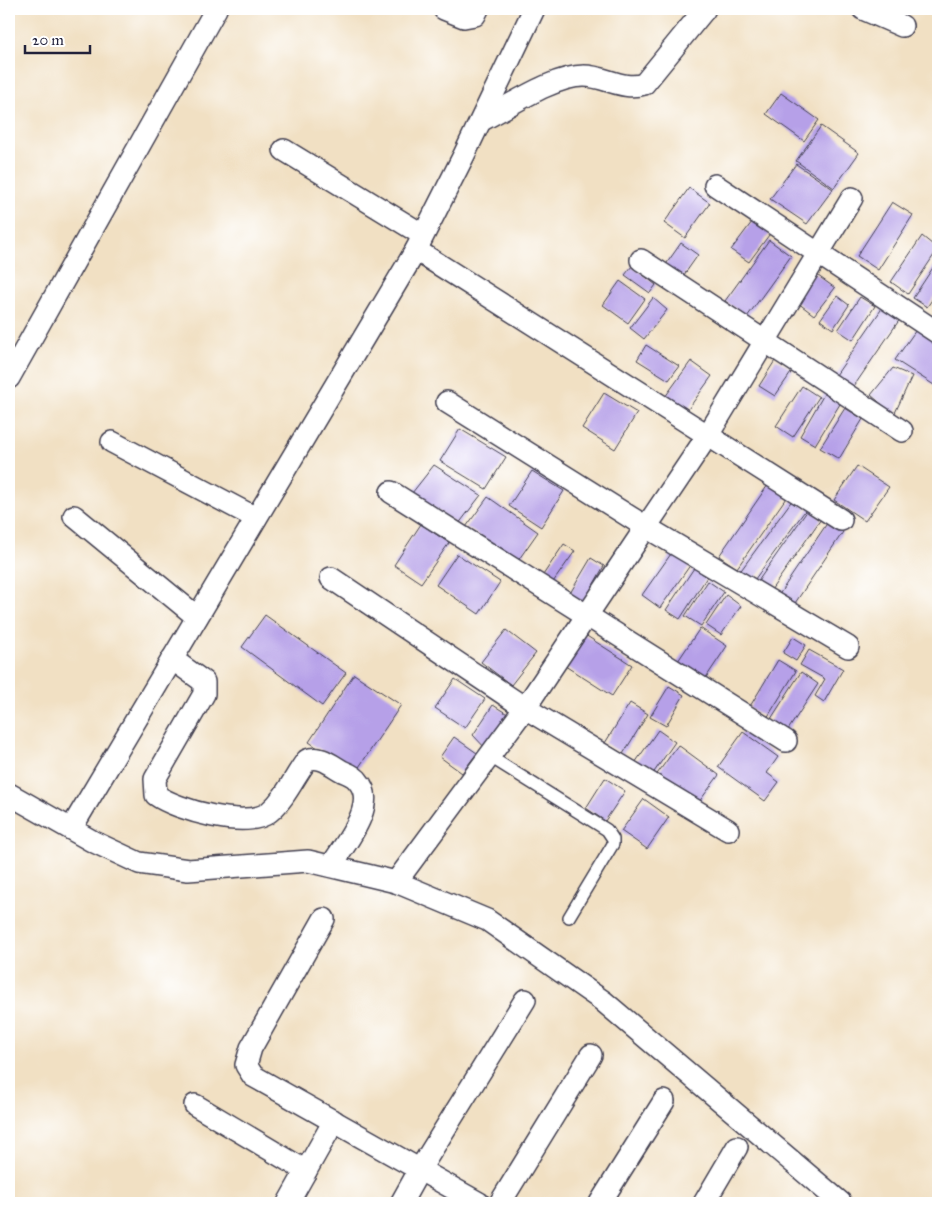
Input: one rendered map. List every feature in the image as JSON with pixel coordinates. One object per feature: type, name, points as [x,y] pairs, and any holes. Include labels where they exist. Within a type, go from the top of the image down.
[{"type":"street","points":[[9,378],[216,9]]},
{"type":"street","points":[[444,9],[464,17],[475,15],[478,9]]},
{"type":"street","points":[[70,829],[419,242],[482,120],[534,9]]},
{"type":"street","points":[[482,120],[558,81],[581,76],[592,76],[633,88],[644,84],[705,9]]},
{"type":"street","points":[[863,9],[902,26]]},
{"type":"street","points":[[284,150],[708,435],[841,520]]},
{"type":"street","points":[[715,185],[938,333]]},
{"type":"street","points":[[396,882],[525,708],[708,435],[852,198]]},
{"type":"street","points":[[641,260],[766,340],[902,431]]},
{"type":"street","points":[[447,402],[646,527],[848,647]]},
{"type":"street","points":[[112,442],[256,518]]},
{"type":"street","points":[[391,492],[786,741]]},
{"type":"street","points":[[74,516],[197,617]]},
{"type":"street","points":[[332,578],[525,708],[728,830]]},
{"type":"street","points":[[172,659],[204,682],[205,687],[204,694],[155,779],[156,795],[163,800],[200,814],[235,819],[262,817],[281,800],[307,760],[314,757],[324,760],[358,780],[364,790],[366,804],[331,866]]},
{"type":"street","points":[[9,794],[70,829],[139,863],[188,870],[308,861],[396,882],[487,920],[603,1001],[841,1203]]},
{"type":"street","points":[[324,919],[251,1048],[246,1065],[252,1076],[479,1203]]},
{"type":"street","points":[[401,1203],[420,1169],[525,1000]]},
{"type":"street","points":[[500,1203],[591,1055]]},
{"type":"street","points":[[600,1203],[664,1100]]},
{"type":"street","points":[[195,1105],[306,1170]]},
{"type":"street","points":[[288,1203],[334,1121]]},
{"type":"street","points":[[704,1203],[737,1147]]},
{"type":"lane","points":[[490,756],[607,830],[613,839],[614,844],[569,917]]},
{"type":"building","points":[[781,93],[819,120],[804,141],[766,114]]},
{"type":"building","points":[[821,126],[859,153],[834,188],[796,161]]},
{"type":"building","points":[[796,164],[833,189],[807,224],[770,199]]},
{"type":"building","points":[[689,188],[710,203],[685,238],[664,223]]},
{"type":"building","points":[[892,202],[913,215],[878,270],[857,256]]},
{"type":"building","points":[[755,218],[772,231],[749,262],[731,250]]},
{"type":"building","points":[[922,236],[938,249],[908,294],[891,282]]},
{"type":"building","points":[[769,240],[791,256],[747,317],[725,301]]},
{"type":"building","points":[[681,243],[698,255],[679,282],[662,270]]},
{"type":"building","points":[[938,260],[938,291],[927,307],[913,298]]},
{"type":"building","points":[[632,266],[656,285],[650,293],[625,275]]},
{"type":"building","points":[[814,273],[835,288],[814,315],[794,300]]},
{"type":"building","points":[[620,281],[645,299],[628,323],[603,305]]},
{"type":"building","points":[[837,296],[849,305],[833,329],[820,320]]},
{"type":"building","points":[[860,297],[875,306],[853,340],[838,330]]},
{"type":"building","points":[[653,298],[667,310],[644,339],[630,328]]},
{"type":"building","points":[[883,307],[900,319],[852,389],[834,378]]},
{"type":"building","points":[[918,327],[938,341],[938,379],[934,385],[895,360]]},
{"type":"building","points":[[646,345],[679,366],[669,380],[637,360]]},
{"type":"building","points":[[776,359],[793,370],[775,396],[759,386]]},
{"type":"building","points":[[691,361],[712,376],[686,412],[665,397]]},
{"type":"building","points":[[893,368],[912,376],[894,415],[871,395]]},
{"type":"building","points":[[802,386],[819,397],[793,437],[776,426]]},
{"type":"building","points":[[827,389],[843,399],[815,445],[800,436]]},
{"type":"building","points":[[604,393],[637,413],[615,449],[582,428]]},
{"type":"building","points":[[845,408],[863,419],[839,459],[820,448]]},
{"type":"building","points":[[460,429],[506,457],[486,489],[440,461]]},
{"type":"building","points":[[434,465],[481,495],[458,525],[412,493]]},
{"type":"building","points":[[857,466],[889,487],[865,521],[834,500]]},
{"type":"building","points":[[532,471],[564,491],[541,527],[509,506]]},
{"type":"building","points":[[770,482],[788,495],[737,568],[719,556]]},
{"type":"building","points":[[488,497],[538,532],[517,562],[466,527]]},
{"type":"building","points":[[793,499],[807,508],[752,583],[739,573]]},
{"type":"building","points":[[810,507],[821,519],[769,593],[756,584]]},
{"type":"building","points":[[828,522],[843,532],[791,609],[776,599]]},
{"type":"building","points":[[421,524],[449,543],[421,583],[394,565]]},
{"type":"building","points":[[564,544],[575,551],[551,585],[541,578]]},
{"type":"building","points":[[673,551],[691,564],[660,608],[642,595]]},
{"type":"building","points":[[457,554],[500,582],[479,614],[436,585]]},
{"type":"building","points":[[591,558],[604,566],[583,603],[569,595]]},
{"type":"building","points":[[694,568],[707,577],[680,619],[666,610]]},
{"type":"building","points":[[708,581],[724,592],[701,626],[685,616]]},
{"type":"building","points":[[726,595],[741,606],[721,635],[706,625]]},
{"type":"building","points":[[265,615],[346,673],[322,706],[242,647]]},
{"type":"building","points":[[700,628],[727,646],[703,682],[676,664]]},
{"type":"building","points":[[506,630],[536,653],[511,685],[481,662]]},
{"type":"building","points":[[582,633],[632,665],[612,696],[562,664]]},
{"type":"building","points":[[793,637],[806,645],[796,661],[783,653]]},
{"type":"building","points":[[809,650],[843,669],[824,702],[815,696],[825,679],[800,665]]},
{"type":"building","points":[[778,660],[796,671],[767,718],[749,708]]},
{"type":"building","points":[[801,672],[818,684],[786,733],[769,722]]},
{"type":"building","points":[[354,674],[401,705],[355,773],[309,742]]},
{"type":"building","points":[[455,679],[485,699],[465,728],[435,708]]},
{"type":"building","points":[[669,686],[684,695],[666,726],[650,717]]},
{"type":"building","points":[[630,703],[648,714],[623,754],[605,743]]},
{"type":"building","points":[[493,705],[509,715],[487,750],[473,735]]},
{"type":"building","points":[[658,730],[675,742],[652,775],[635,763]]},
{"type":"building","points":[[743,732],[778,757],[767,773],[779,782],[765,801],[718,767]]},
{"type":"building","points":[[454,737],[477,753],[462,773],[440,757]]},
{"type":"building","points":[[678,745],[719,775],[696,806],[655,777]]},
{"type":"building","points":[[605,778],[625,791],[605,821],[586,808]]},
{"type":"building","points":[[644,799],[669,817],[647,849],[621,831]]}]
